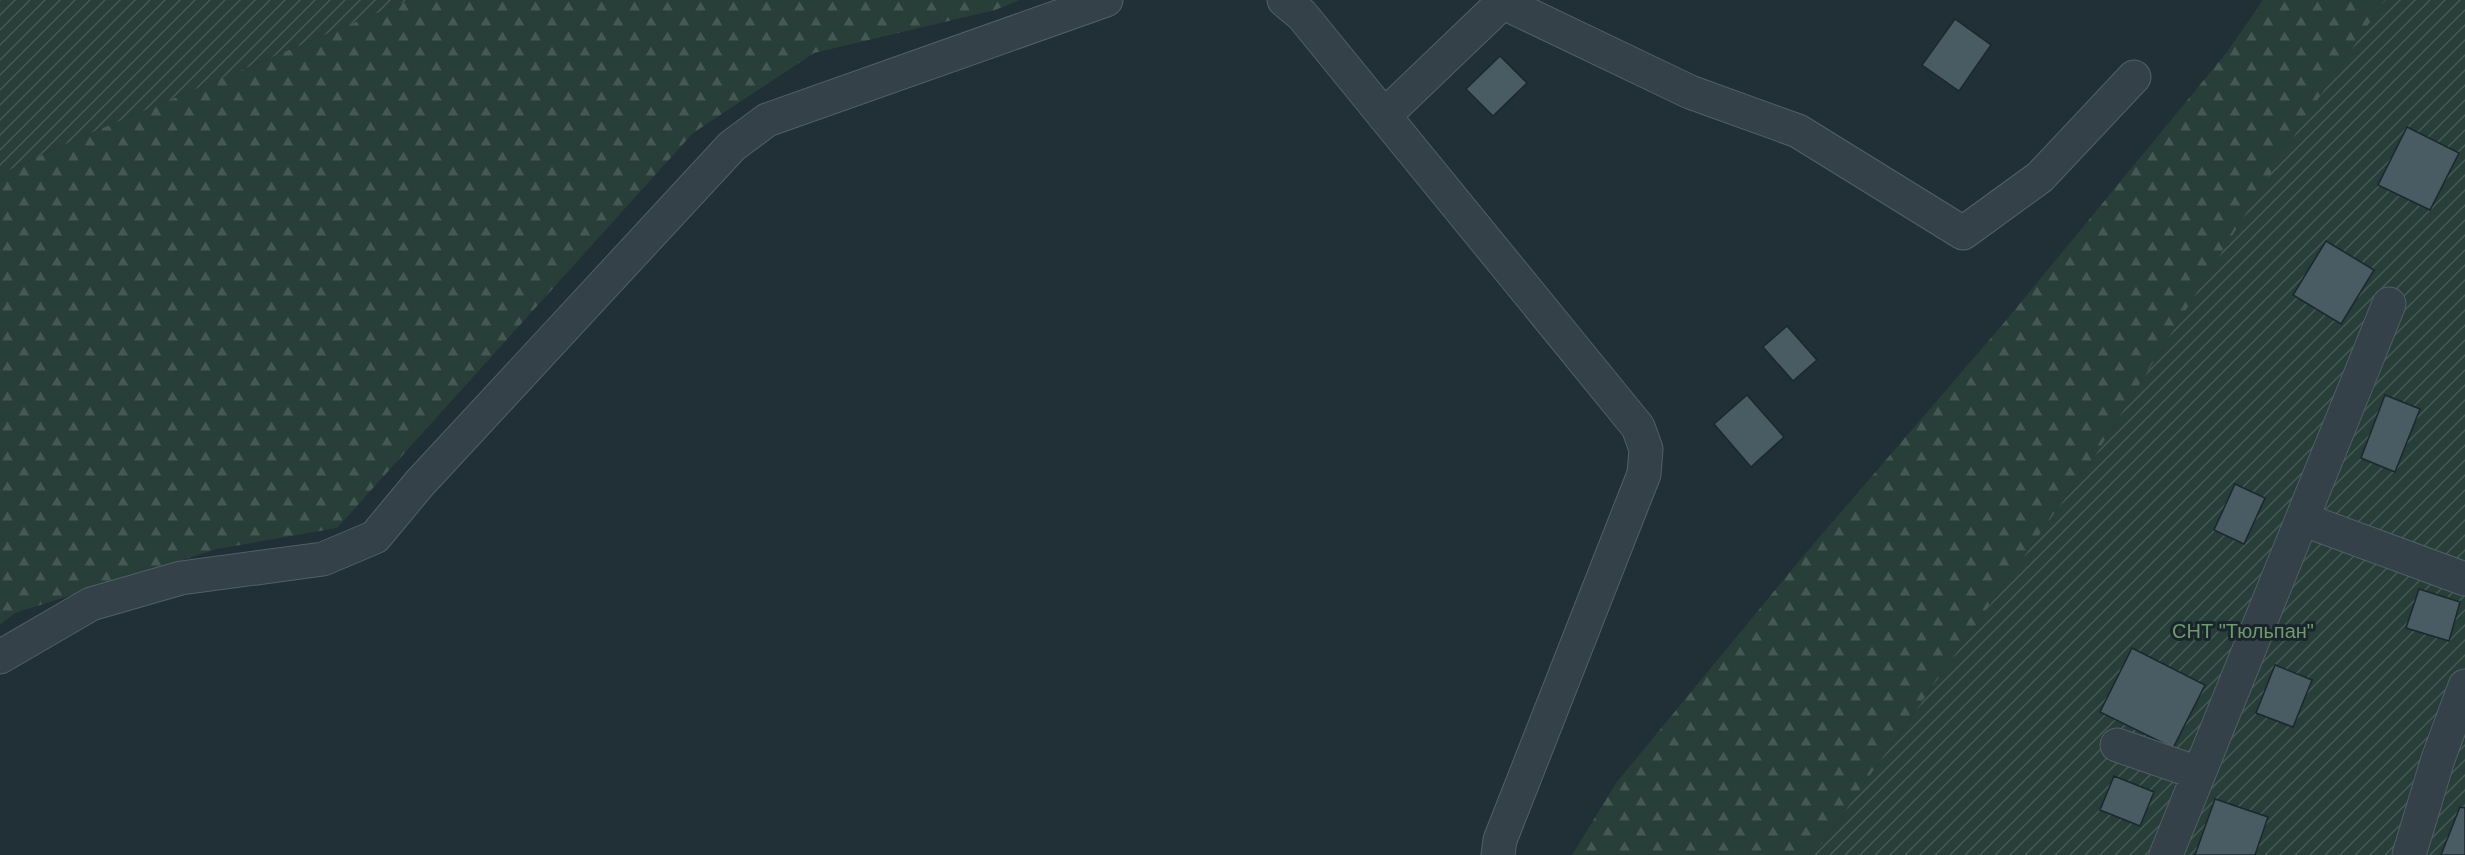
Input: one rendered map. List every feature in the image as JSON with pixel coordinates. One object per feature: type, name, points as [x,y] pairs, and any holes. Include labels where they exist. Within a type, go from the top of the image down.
[{"type":"street","points":[[0,657],[91,604],[181,578],[323,559],[375,537],[419,484],[732,146],[767,120],[1106,0]]},
{"type":"street","points":[[1284,0],[1302,15],[1638,427],[1646,448],[1644,474],[1500,840],[1498,855]]},
{"type":"street","points":[[1384,116],[1505,1],[1690,92],[1798,131],[1963,233],[2040,177],[2134,77]]},
{"type":"street","points":[[2166,855],[2389,304]]},
{"type":"street","points":[[2302,519],[2465,579]]},
{"type":"street","points":[[2409,855],[2438,759],[2465,686]]},
{"type":"street","points":[[2117,745],[2198,773]]},
{"type":"green space","points":[[0,0],[408,0],[81,137],[0,174]]},
{"type":"green space","points":[[408,0],[1020,0],[995,10],[814,53],[693,133],[337,528],[217,549],[15,613],[0,625],[0,174],[81,137]]},
{"type":"green space","points":[[2263,0],[2385,0],[2316,103],[2095,456],[1814,855],[1572,855],[1616,783],[1804,555],[2003,324],[2227,52]]},
{"type":"green space","name":"СНТ \"Тюльпан\"","points":[[2385,0],[2465,0],[2465,855],[1814,855],[2095,456],[2308,114]]},
{"type":"building","points":[[1955,19],[1991,45],[1959,91],[1922,65]]},
{"type":"building","points":[[1500,56],[1527,83],[1493,116],[1466,89]]},
{"type":"building","points":[[2407,127],[2459,153],[2430,210],[2378,185]]},
{"type":"building","points":[[2326,241],[2374,270],[2341,324],[2293,295]]},
{"type":"building","points":[[1787,326],[1817,360],[1793,381],[1763,347]]},
{"type":"building","points":[[1747,395],[1784,437],[1751,467],[1714,424]]},
{"type":"building","points":[[2385,395],[2420,409],[2395,472],[2361,458]]},
{"type":"building","points":[[2235,484],[2265,498],[2244,544],[2214,530]]},
{"type":"building","points":[[2419,589],[2460,602],[2449,641],[2406,628]]},
{"type":"building","points":[[2132,648],[2205,685],[2173,748],[2100,712]]},
{"type":"building","points":[[2275,665],[2312,680],[2293,727],[2256,713]]},
{"type":"building","points":[[2114,776],[2154,792],[2140,826],[2100,810]]},
{"type":"building","points":[[2215,799],[2268,817],[2255,855],[2195,855]]},
{"type":"building","points":[[2460,807],[2465,808],[2465,855],[2441,855]]}]
